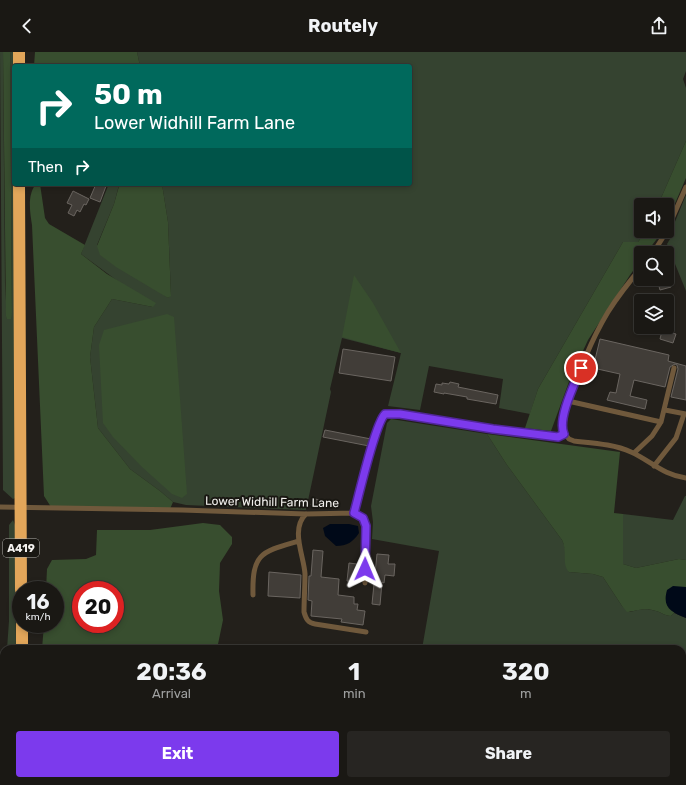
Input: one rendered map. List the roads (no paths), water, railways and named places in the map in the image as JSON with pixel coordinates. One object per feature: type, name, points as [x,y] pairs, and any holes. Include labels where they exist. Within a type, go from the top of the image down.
[{"type":"highway","points":[[18,52],[19,64]]},
{"type":"highway","name":"A419","points":[[19,186],[22,581]]},
{"type":"highway","points":[[22,633],[22,645]]},
{"type":"highway","points":[[0,768],[0,785]]},
{"type":"lane","points":[[674,215],[686,187]]},
{"type":"lane","points":[[634,276],[608,313],[592,342],[563,417],[562,426],[564,434],[569,439],[574,441],[618,447],[634,453],[654,466],[672,475],[686,478]]},
{"type":"lane","points":[[634,453],[652,436],[661,422],[674,368]]},
{"type":"lane","points":[[568,401],[661,422]]},
{"type":"lane","points":[[654,466],[676,438],[685,414],[665,410]]},
{"type":"lane","name":"Lower Widhill Farm Lane","points":[[0,507],[306,514],[354,513],[376,436],[382,417],[385,414],[400,414],[556,438],[564,434]]},
{"type":"lane","points":[[354,513],[363,518],[366,526],[365,583]]},
{"type":"lane","points":[[306,514],[301,518],[299,523],[299,541],[304,574],[304,612],[306,618],[311,623],[315,624],[366,632]]},
{"type":"lane","points":[[253,595],[254,569],[260,557],[271,550],[299,541]]},
{"type":"water","points":[[330,524],[349,524],[358,526],[359,533],[349,543],[336,546],[325,536],[323,528]]},
{"type":"water","points":[[673,586],[686,587],[686,618],[676,614],[667,605],[667,590]]}]
